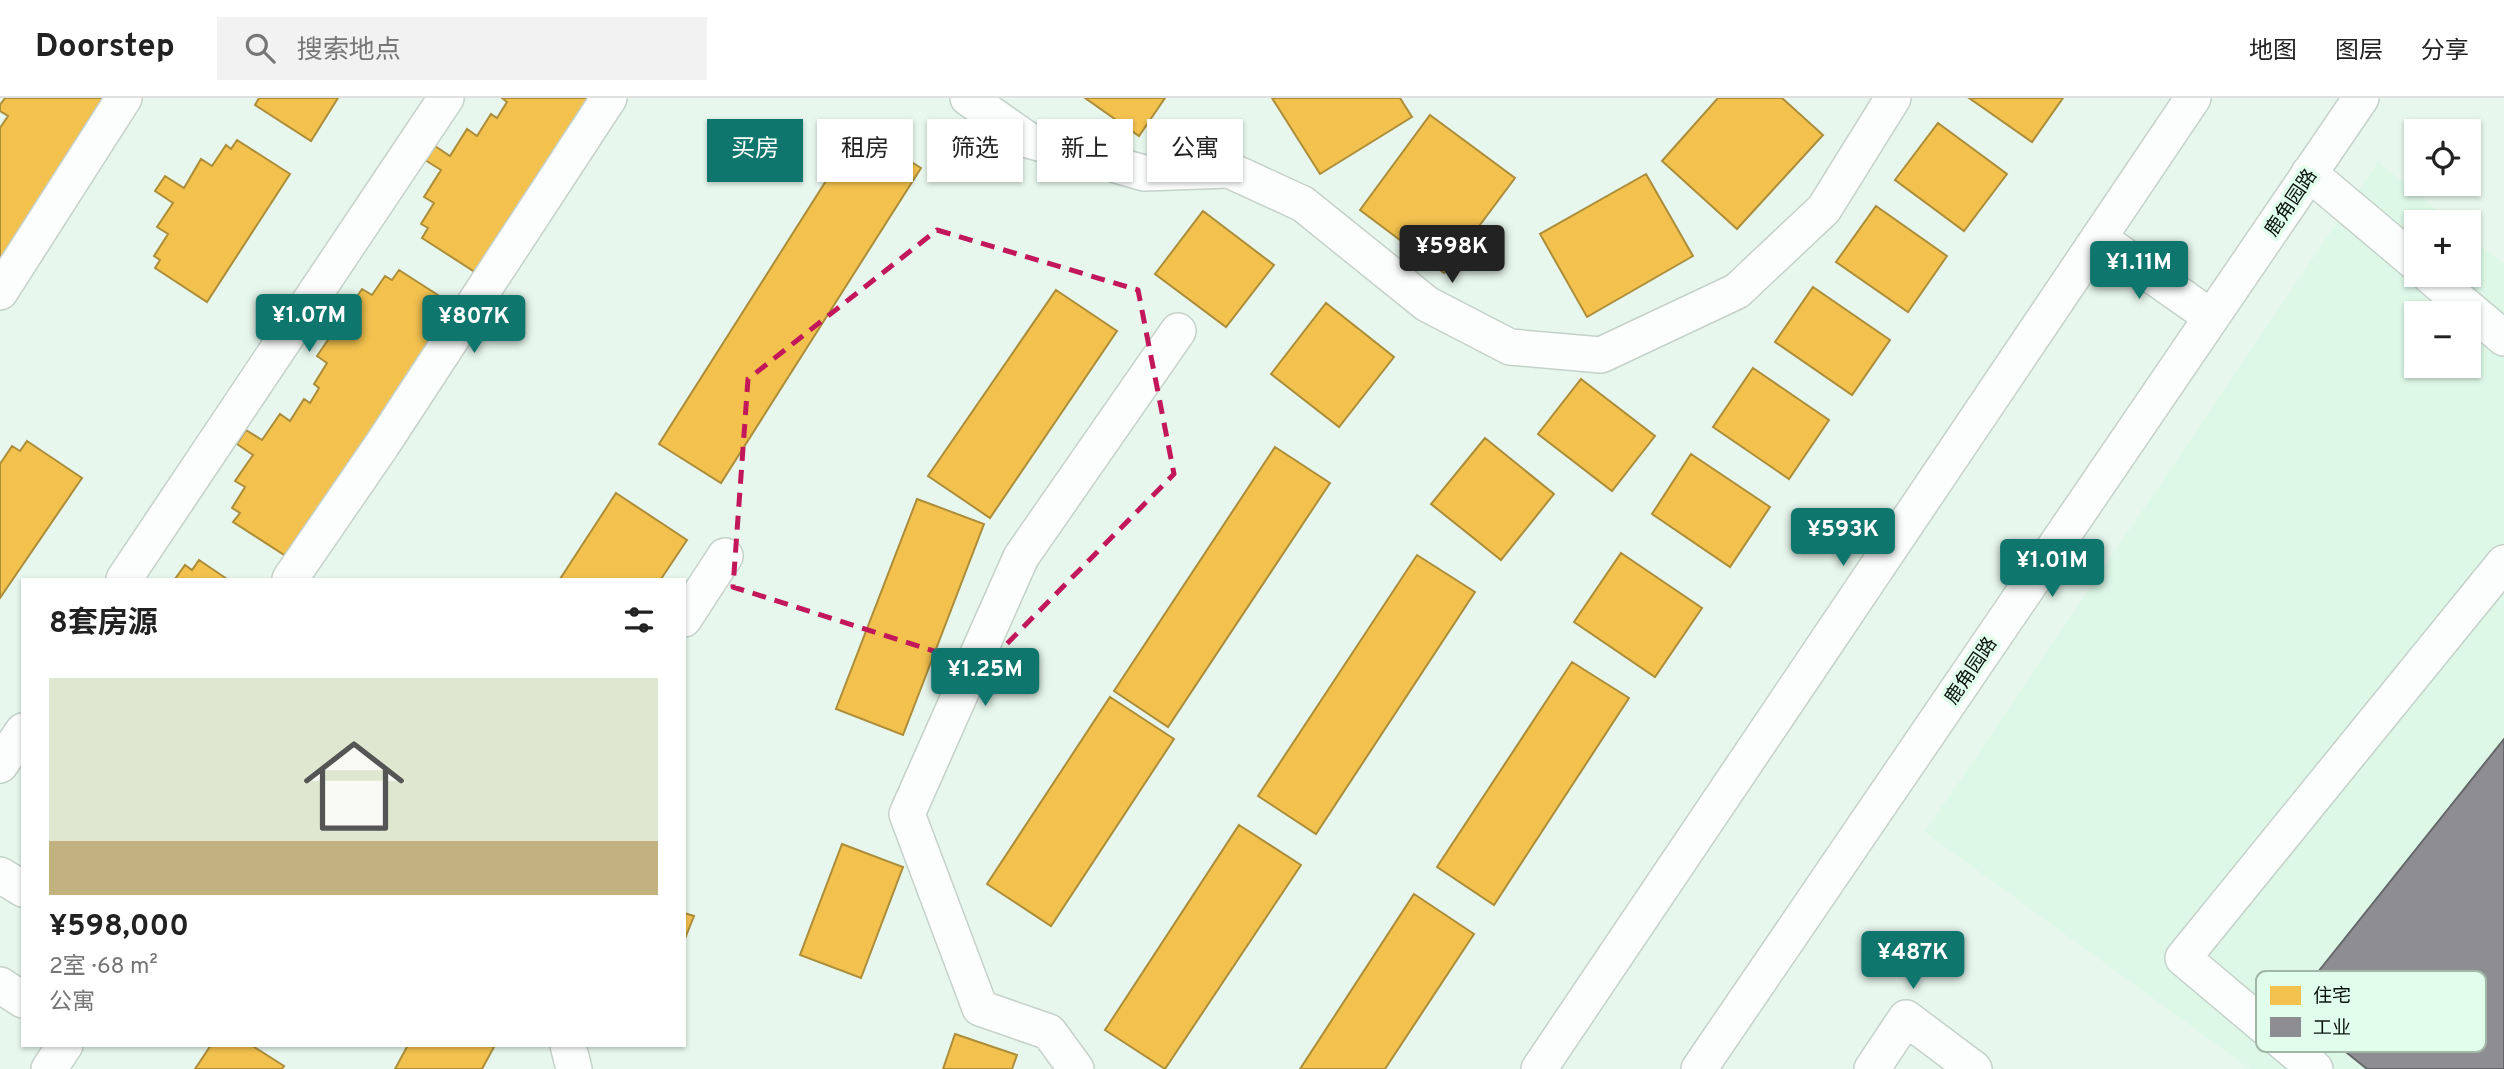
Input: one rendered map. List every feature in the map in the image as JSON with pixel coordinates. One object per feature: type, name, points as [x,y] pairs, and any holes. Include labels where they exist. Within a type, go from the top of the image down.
[{"type":"street","points":[[0,292],[124,98]]},
{"type":"street","points":[[125,578],[446,98]]},
{"type":"street","points":[[291,578],[382,445],[609,98]]},
{"type":"street","points":[[968,98],[1028,140],[1144,173],[1229,170],[1303,204],[1427,304],[1510,347],[1601,355],[1737,291],[1824,209],[1893,98]]},
{"type":"street","points":[[1539,1069],[2193,98]]},
{"type":"street","name":"鹿角园路","points":[[1699,1069],[2361,98]]},
{"type":"street","points":[[2309,173],[2404,253]]},
{"type":"street","points":[[2099,238],[2211,317]]},
{"type":"street","points":[[2443,287],[2504,338]]},
{"type":"street","points":[[1076,1069],[1049,1031],[980,1008],[907,814],[1021,557],[1178,331]]},
{"type":"street","points":[[686,616],[725,556]]},
{"type":"street","points":[[2256,1019],[2183,958],[2504,563]]},
{"type":"street","points":[[0,765],[21,734]]},
{"type":"street","points":[[0,875],[21,889]]},
{"type":"street","points":[[0,985],[21,999]]},
{"type":"street","points":[[1872,1069],[1906,1018],[1974,1069]]},
{"type":"street","points":[[49,1069],[64,1047]]},
{"type":"street","points":[[568,1047],[574,1069]]},
{"type":"street","points":[[2295,1052],[2315,1069]]},
{"type":"highlighted area","points":[[937,230],[1138,290],[1174,474],[984,667],[733,587],[748,379]]},
{"type":"shaded area","points":[[2378,162],[2404,183],[2404,196],[2420,196],[2437,210],[2404,210],[2404,287],[2481,287],[2481,246],[2504,264],[2504,1069],[2250,1069],[1925,832]]},
{"type":"building: 住宅","points":[[5,98],[108,98],[0,267],[0,128],[8,116],[0,111],[0,105]]},
{"type":"building: 住宅","points":[[259,98],[338,98],[311,141],[255,105]]},
{"type":"building: 住宅","points":[[502,98],[591,98],[478,274],[422,238],[428,228],[421,224],[434,203],[424,197],[441,170],[425,160],[435,146],[450,156],[467,129],[477,136],[491,114],[497,118],[507,102]]},
{"type":"building: 住宅","points":[[1085,98],[1165,98],[1151,119],[1147,119],[1147,124],[1139,136],[1133,132],[1133,119],[1115,119]]},
{"type":"building: 住宅","points":[[1272,98],[1400,98],[1412,117],[1320,174]]},
{"type":"building: 住宅","points":[[1718,98],[1782,98],[1823,135],[1737,229],[1662,161]]},
{"type":"building: 住宅","points":[[1969,98],[2063,98],[2032,142]]},
{"type":"building: 住宅","points":[[1430,115],[1515,178],[1444,273],[1360,210]]},
{"type":"building: 住宅","points":[[1938,123],[2007,174],[1964,231],[1895,180]]},
{"type":"building: 住宅","points":[[237,140],[290,174],[207,302],[155,268],[160,260],[154,256],[168,234],[157,227],[173,203],[155,191],[165,176],[184,188],[201,159],[212,166],[226,145],[231,149]]},
{"type":"building: 住宅","points":[[913,163],[921,168],[913,181]]},
{"type":"building: 住宅","points":[[1646,174],[1693,256],[1587,317],[1540,234]]},
{"type":"building: 住宅","points":[[825,182],[912,182],[721,483],[659,444]]},
{"type":"building: 住宅","points":[[1876,206],[1947,256],[1908,312],[1836,262]]},
{"type":"building: 住宅","points":[[1203,211],[1274,265],[1226,327],[1155,274]]},
{"type":"building: 住宅","points":[[399,270],[455,306],[289,558],[233,522],[240,513],[232,508],[245,487],[235,481],[253,455],[237,444],[246,430],[262,440],[280,414],[290,421],[304,399],[310,403],[319,388],[314,384],[327,363],[317,356],[334,331],[318,321],[327,306],[343,317],[362,289],[372,295],[385,276],[392,280]]},
{"type":"building: 住宅","points":[[1813,287],[1890,340],[1852,395],[1775,342]]},
{"type":"building: 住宅","points":[[1056,290],[1117,331],[990,518],[928,476]]},
{"type":"building: 住宅","points":[[1326,303],[1394,357],[1339,427],[1271,374]]},
{"type":"building: 住宅","points":[[1753,368],[1829,420],[1789,479],[1713,427]]},
{"type":"building: 住宅","points":[[1581,379],[1655,436],[1612,491],[1538,434]]},
{"type":"building: 住宅","points":[[1485,438],[1554,494],[1501,560],[1431,504]]},
{"type":"building: 住宅","points":[[27,441],[82,478],[0,598],[0,464],[12,446],[20,451]]},
{"type":"building: 住宅","points":[[1275,447],[1330,483],[1168,727],[1114,691]]},
{"type":"building: 住宅","points":[[1691,454],[1770,507],[1730,567],[1652,514]]},
{"type":"building: 住宅","points":[[616,493],[687,540],[662,578],[561,578]]},
{"type":"building: 住宅","points":[[917,499],[984,524],[903,735],[836,709]]},
{"type":"building: 住宅","points":[[1621,553],[1702,608],[1655,677],[1574,622]]},
{"type":"building: 住宅","points":[[1417,555],[1475,592],[1316,834],[1258,796]]},
{"type":"building: 住宅","points":[[199,560],[226,578],[176,578],[185,565],[192,570]]},
{"type":"building: 住宅","points":[[1572,662],[1629,698],[1494,905],[1437,867]]},
{"type":"building: 住宅","points":[[1110,697],[1174,739],[1051,926],[987,884]]},
{"type":"building: 住宅","points":[[1239,825],[1301,865],[1165,1069],[1105,1030]]},
{"type":"building: 住宅","points":[[842,844],[903,867],[861,978],[800,955]]},
{"type":"building: 住宅","points":[[1414,894],[1474,934],[1385,1069],[1300,1069]]},
{"type":"building: 住宅","points":[[686,914],[694,916],[686,936]]},
{"type":"building: 住宅","points":[[955,1034],[1017,1055],[1012,1069],[943,1069]]},
{"type":"building: 住宅","points":[[210,1047],[254,1047],[284,1066],[282,1069],[195,1069]]},
{"type":"building: 住宅","points":[[407,1047],[494,1047],[482,1069],[395,1069]]},
{"type":"building: 工业","points":[[2504,739],[2504,1069],[2367,1069],[2346,1052],[2486,1052],[2486,971],[2319,971]]}]
